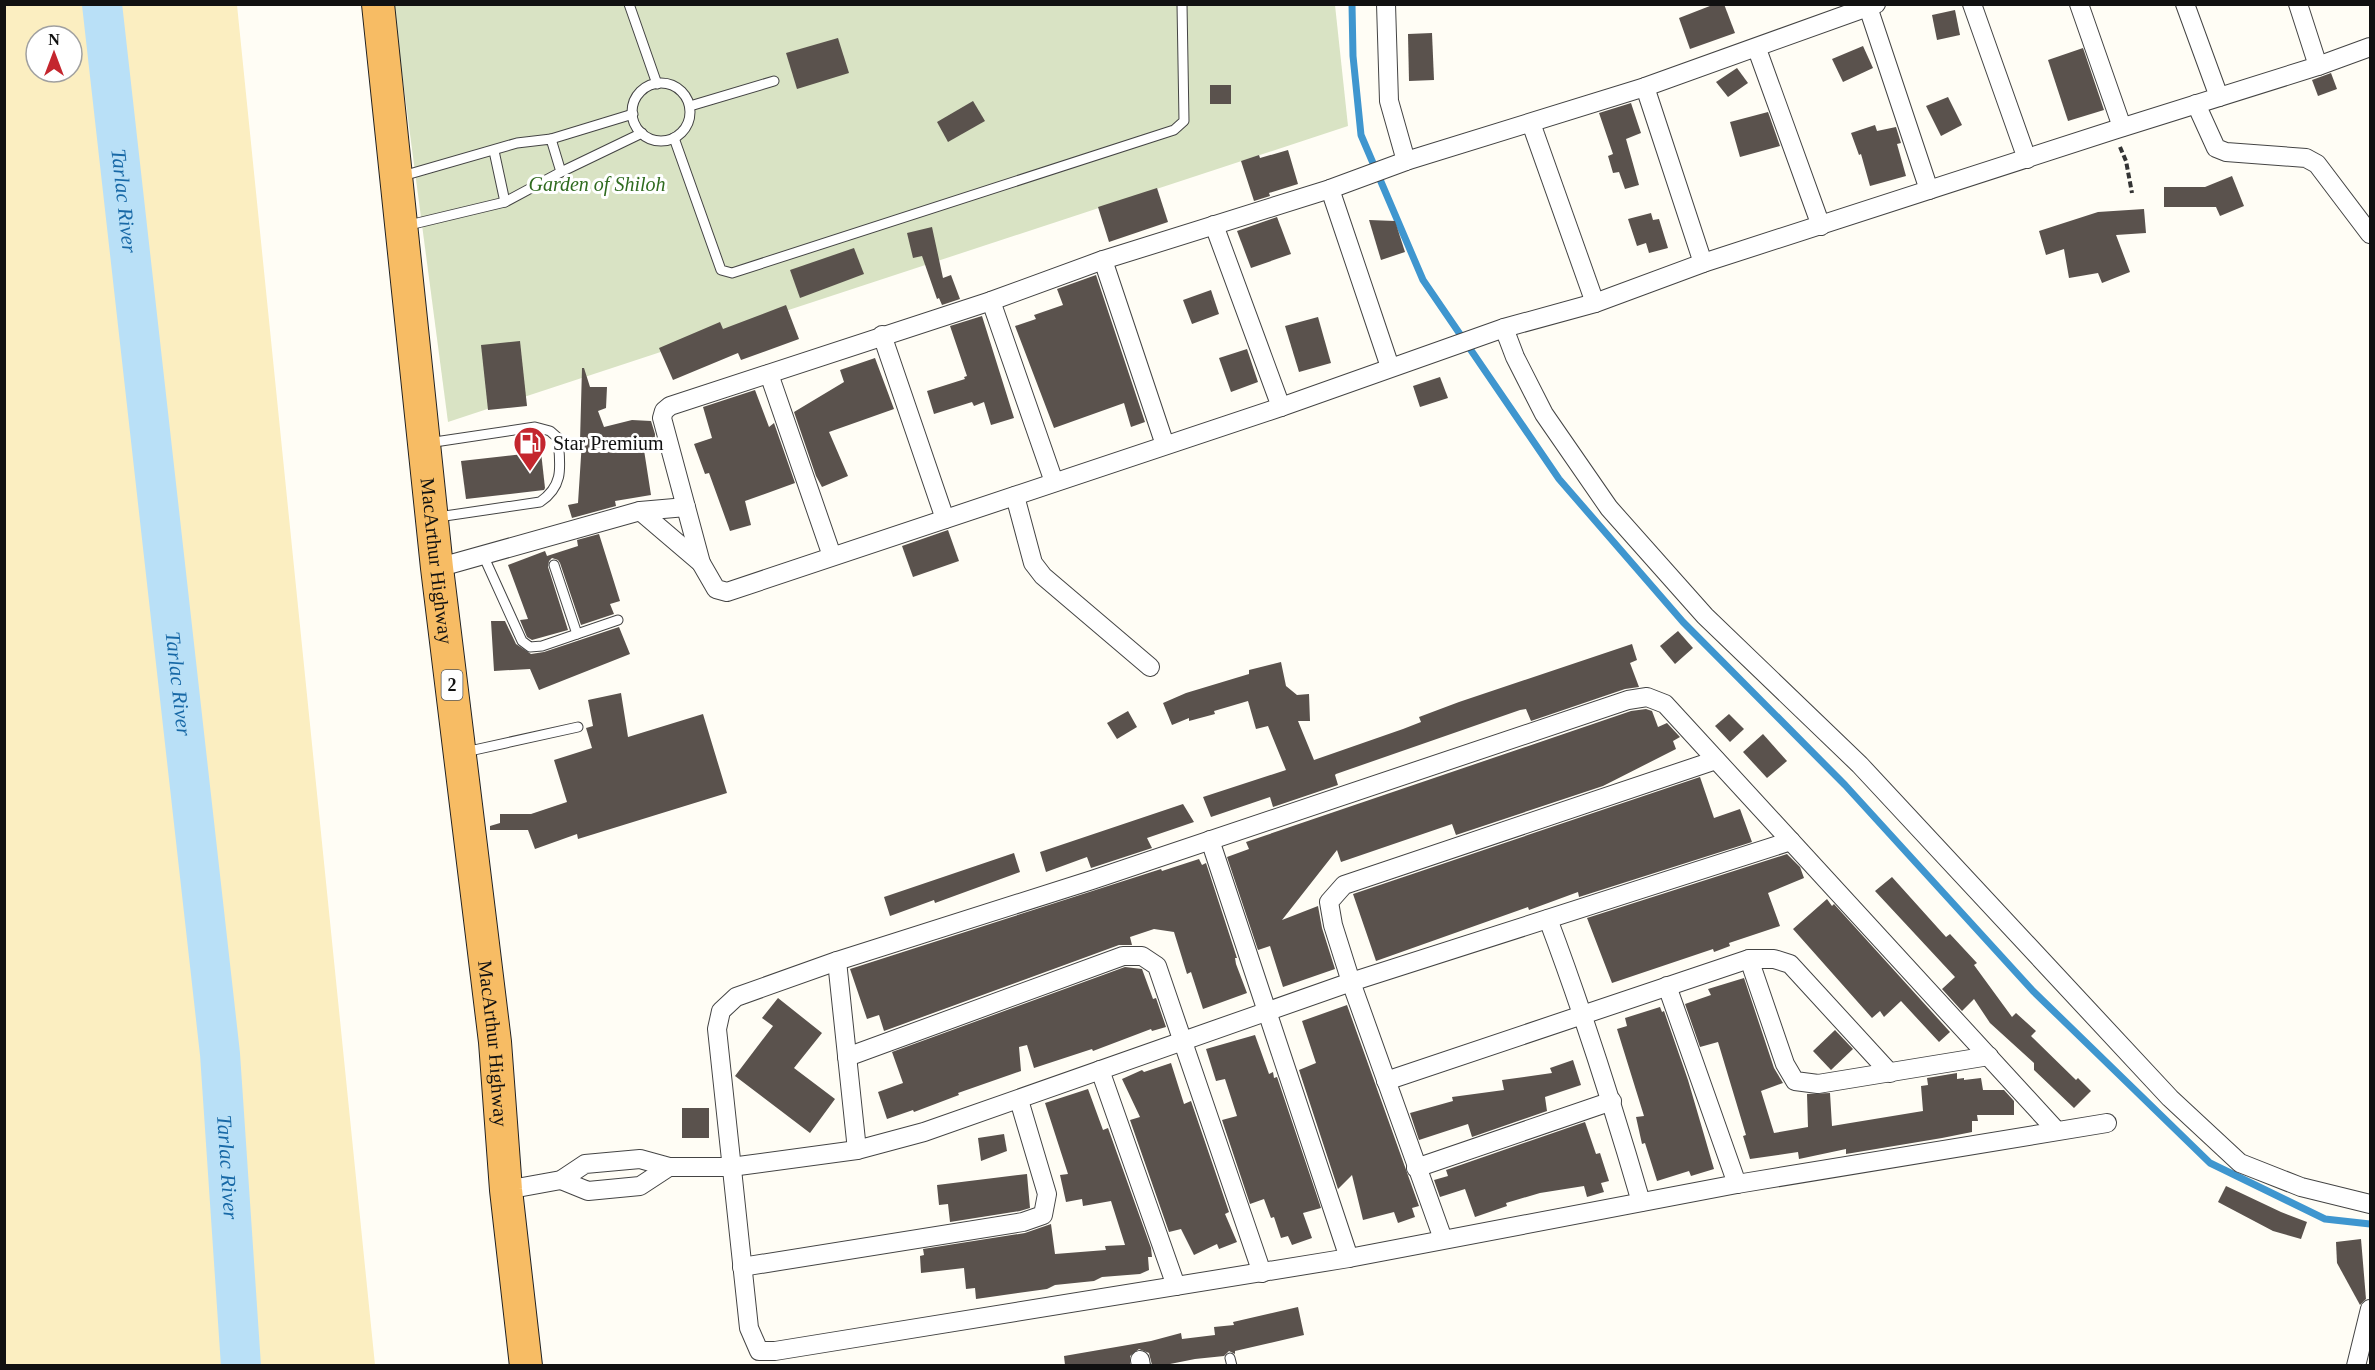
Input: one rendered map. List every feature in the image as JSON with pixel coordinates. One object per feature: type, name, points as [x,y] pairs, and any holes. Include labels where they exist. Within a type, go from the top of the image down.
[{"type":"highway","name":"MacArthur Highway","points":[[378,4],[437,568],[495,1042],[506,1190],[526,1365]]},
{"type":"street","points":[[1386,4],[1389,101],[1406,161]]},
{"type":"street","points":[[1971,4],[2027,159]]},
{"type":"street","points":[[2079,4],[2118,128]]},
{"type":"street","points":[[2185,4],[2219,97]]},
{"type":"street","points":[[2298,4],[2318,66]]},
{"type":"street","points":[[1929,190],[1872,6],[1757,49],[1645,87],[1406,161],[1330,189],[1102,260],[992,300],[670,406],[664,411],[662,418],[701,563],[716,589],[727,592],[1281,407],[1504,328],[1595,303],[1703,263],[2027,159],[2118,128],[2318,66],[2370,47]]},
{"type":"street","points":[[1757,49],[1821,226]]},
{"type":"street","points":[[1645,87],[1703,263]]},
{"type":"street","points":[[2196,104],[2216,148],[2226,152],[2306,158],[2317,164],[2370,234]]},
{"type":"street","points":[[1531,123],[1595,303]]},
{"type":"street","points":[[1330,189],[1389,367]]},
{"type":"street","points":[[1214,225],[1281,407]]},
{"type":"street","points":[[1102,260],[1165,445]]},
{"type":"street","points":[[992,300],[1054,482]]},
{"type":"street","points":[[1504,328],[1515,357],[1544,414],[1609,508],[1705,616],[1860,765],[2170,1098],[2240,1163],[2301,1187],[2370,1204]]},
{"type":"street","points":[[882,335],[945,519]]},
{"type":"street","points":[[769,374],[832,556]]},
{"type":"street","points":[[1015,495],[1033,563],[1043,576],[1150,667]]},
{"type":"street","points":[[437,568],[640,511],[686,507]]},
{"type":"street","points":[[640,511],[701,563]]},
{"type":"street","points":[[2056,1130],[1665,704],[1647,697],[1628,700],[1092,880],[837,961],[736,997],[721,1011],[717,1029],[749,1328],[759,1351],[775,1351],[1262,1273],[1737,1184],[2107,1123]]},
{"type":"street","points":[[1443,1239],[1351,982],[1333,925],[1329,902],[1344,885],[1716,760]]},
{"type":"street","points":[[1210,840],[1349,1258]]},
{"type":"street","points":[[506,1190],[561,1180],[585,1164],[640,1159],[669,1167],[731,1167],[857,1150],[924,1132],[1351,982],[1791,841]]},
{"type":"street","points":[[1548,919],[1583,1013],[1612,1101],[1641,1202]]},
{"type":"street","points":[[847,1057],[1123,956],[1142,956],[1157,966],[1262,1273]]},
{"type":"street","points":[[1749,959],[1785,1064],[1795,1081],[1818,1084],[1989,1056]]},
{"type":"street","points":[[1386,1081],[1749,959],[1774,959],[1790,964],[1890,1073]]},
{"type":"street","points":[[837,961],[857,1150]]},
{"type":"street","points":[[1667,986],[1737,1184]]},
{"type":"street","points":[[1100,1070],[1176,1286]]},
{"type":"street","points":[[742,1267],[1023,1222],[1043,1215],[1047,1194],[1018,1100]]},
{"type":"street","points":[[1416,1168],[1612,1101]]},
{"type":"street","points":[[561,1180],[588,1191],[640,1186],[669,1167]]},
{"type":"street","points":[[2356,1365],[2370,1309]]},
{"type":"lane","points":[[629,4],[657,84]]},
{"type":"lane","points":[[674,138],[721,270],[732,273],[1174,130],[1184,121],[1182,4]]},
{"type":"lane","points":[[690,106],[774,81]]},
{"type":"lane","points":[[657,84],[674,86],[687,98],[690,106],[687,125],[674,138],[657,140],[642,133],[634,121],[633,105],[642,91],[657,84]]},
{"type":"lane","points":[[397,177],[517,143],[551,139],[633,114]]},
{"type":"lane","points":[[403,227],[505,202],[642,133]]},
{"type":"lane","points":[[551,139],[561,172]]},
{"type":"lane","points":[[494,151],[505,202]]},
{"type":"lane","points":[[425,443],[535,427],[550,431],[558,438],[561,474],[552,494],[540,502],[432,518]]},
{"type":"lane","points":[[483,555],[522,640],[530,647],[542,646],[618,620]]},
{"type":"lane","points":[[554,565],[577,634]]},
{"type":"lane","points":[[460,754],[578,727]]},
{"type":"path","points":[[2118,128],[2132,193]]},
{"type":"sand","points":[[5,4],[237,5],[375,1365],[5,1365]]},
{"type":"green space","name":"Garden of Shiloh","points":[[393,5],[1335,5],[1348,126],[448,422]]},
{"type":"building","points":[[1715,4],[1724,4],[1735,33],[1690,49],[1679,18]]},
{"type":"building","points":[[1955,10],[1960,35],[1937,40],[1932,15]]},
{"type":"building","points":[[1432,33],[1434,80],[1409,81],[1408,34]]},
{"type":"building","points":[[838,38],[849,73],[797,89],[786,53]]},
{"type":"building","points":[[1863,46],[1873,68],[1843,82],[1832,59]]},
{"type":"building","points":[[2083,48],[2104,110],[2068,121],[2048,60]]},
{"type":"building","points":[[1737,68],[1748,83],[1728,97],[1716,82]]},
{"type":"building","points":[[2331,73],[2337,89],[2318,96],[2312,80]]},
{"type":"building","points":[[1210,85],[1231,85],[1231,104],[1210,104]]},
{"type":"building","points":[[1948,97],[1962,125],[1941,136],[1926,106]]},
{"type":"building","points":[[973,101],[985,121],[948,142],[937,122]]},
{"type":"building","points":[[1631,103],[1641,133],[1626,139],[1639,185],[1625,189],[1619,172],[1613,173],[1608,156],[1613,154],[1599,113]]},
{"type":"building","points":[[1768,112],[1780,146],[1740,157],[1730,122]]},
{"type":"building","points":[[1875,125],[1877,131],[1896,127],[1901,143],[1897,144],[1906,176],[1870,186],[1861,154],[1859,155],[1851,133]]},
{"type":"building","points":[[1288,150],[1298,184],[1269,193],[1270,196],[1254,201],[1241,161]]},
{"type":"building","points":[[2232,176],[2244,206],[2220,216],[2216,207],[2164,207],[2164,187],[2205,187]]},
{"type":"building","points":[[1157,188],[1168,222],[1109,242],[1098,207]]},
{"type":"building","points":[[2144,209],[2146,233],[2116,235],[2130,272],[2102,283],[2098,273],[2069,278],[2064,249],[2046,255],[2039,231],[2098,212]]},
{"type":"building","points":[[1651,213],[1653,220],[1659,219],[1668,248],[1649,253],[1646,243],[1637,246],[1628,219]]},
{"type":"building","points":[[1277,217],[1291,254],[1251,268],[1237,231]]},
{"type":"building","points":[[1369,220],[1395,221],[1405,252],[1381,260]]},
{"type":"building","points":[[932,227],[943,278],[951,275],[960,299],[942,305],[939,298],[937,299],[922,256],[913,258],[907,233]]},
{"type":"building","points":[[854,248],[864,274],[800,298],[790,270]]},
{"type":"building","points":[[1096,275],[1145,422],[1131,427],[1124,403],[1054,428],[1015,326],[1036,319],[1034,315],[1063,305],[1057,289]]},
{"type":"building","points":[[1211,290],[1219,314],[1192,324],[1183,300]]},
{"type":"building","points":[[786,305],[799,339],[741,360],[738,353],[673,380],[659,348],[720,322],[723,329]]},
{"type":"building","points":[[982,316],[1014,418],[991,425],[984,402],[974,406],[972,402],[934,414],[927,391],[965,379],[964,377],[967,376],[950,326]]},
{"type":"building","points":[[1318,317],[1331,363],[1299,372],[1285,326]]},
{"type":"building","points":[[520,341],[527,406],[488,410],[481,345]]},
{"type":"building","points":[[1247,349],[1258,382],[1231,392],[1219,358]]},
{"type":"building","points":[[875,358],[894,409],[829,432],[848,476],[822,487],[794,412],[844,382],[840,370]]},
{"type":"building","points":[[582,368],[584,368],[590,387],[607,387],[606,408],[598,411],[604,427],[632,420],[651,421],[655,434],[654,451],[644,450],[651,495],[615,501],[616,506],[572,518],[568,505],[578,503],[582,441],[580,441]]},
{"type":"building","points":[[1440,377],[1448,398],[1420,407],[1413,386]]},
{"type":"building","points":[[755,390],[769,427],[774,423],[795,483],[745,501],[751,525],[730,531],[709,473],[705,474],[694,444],[712,438],[703,407]]},
{"type":"building","points":[[541,452],[544,490],[466,499],[461,461]]},
{"type":"building","points":[[948,530],[959,561],[913,577],[902,546]]},
{"type":"building","points":[[599,534],[620,601],[610,604],[614,614],[581,625],[560,563],[552,558],[548,567],[568,630],[532,640],[527,637],[520,620],[528,619],[508,565],[545,551],[547,556],[578,546],[577,540]]},
{"type":"building","points":[[491,621],[505,621],[516,644],[531,654],[544,652],[619,627],[630,654],[539,690],[530,669],[494,671]]},
{"type":"building","points":[[1678,631],[1693,648],[1675,664],[1660,646]]},
{"type":"building","points":[[1632,644],[1637,660],[1630,663],[1639,687],[1625,689],[1531,721],[1526,709],[1520,710],[1336,774],[1338,785],[1273,807],[1270,797],[1211,817],[1203,797],[1286,770],[1268,726],[1256,729],[1248,701],[1214,711],[1215,714],[1189,721],[1189,718],[1172,725],[1163,703],[1186,693],[1249,674],[1249,670],[1281,662],[1286,686],[1297,695],[1309,694],[1310,721],[1298,721],[1314,760],[1421,722],[1419,717],[1459,702]]},
{"type":"building","points":[[621,693],[628,737],[703,714],[727,793],[578,839],[577,834],[535,849],[528,830],[490,830],[490,826],[500,823],[500,814],[531,814],[567,802],[554,760],[592,748],[586,728],[593,726],[588,700]]},
{"type":"building","points":[[1646,709],[1652,711],[1658,727],[1667,723],[1680,737],[1673,741],[1676,749],[1603,786],[1456,835],[1452,824],[1341,862],[1337,850],[1282,920],[1318,906],[1322,928],[1335,969],[1283,987],[1270,946],[1258,950],[1227,857],[1249,849],[1246,842],[1631,711]]},
{"type":"building","points":[[1128,711],[1137,727],[1117,739],[1107,723]]},
{"type":"building","points":[[1729,714],[1744,729],[1730,742],[1715,726]]},
{"type":"building","points":[[1763,734],[1787,761],[1767,778],[1743,752]]},
{"type":"building","points":[[1700,777],[1714,818],[1740,809],[1752,842],[1579,897],[1578,892],[1529,910],[1528,907],[1376,961],[1353,894]]},
{"type":"building","points":[[1183,804],[1194,822],[1147,838],[1152,848],[1091,868],[1087,857],[1046,872],[1040,852]]},
{"type":"building","points":[[1014,853],[1020,872],[935,903],[934,900],[890,916],[884,897]]},
{"type":"building","points":[[1787,854],[1800,867],[1804,878],[1768,893],[1780,926],[1729,943],[1730,946],[1714,952],[1713,949],[1612,983],[1587,918]]},
{"type":"building","points":[[1199,859],[1202,865],[1206,863],[1247,993],[1203,1009],[1191,972],[1187,974],[1174,932],[1154,929],[1130,937],[1132,945],[1119,945],[884,1031],[879,1015],[867,1019],[850,969],[1161,869],[1162,871]]},
{"type":"building","points":[[1892,877],[1946,937],[1950,934],[1977,963],[1974,965],[2012,1017],[2016,1013],[2036,1031],[2031,1036],[2076,1080],[2078,1078],[2091,1091],[2074,1108],[2034,1070],[2034,1063],[1990,1023],[1974,999],[1962,1011],[1942,989],[1955,977],[1875,891]]},
{"type":"building","points":[[1827,899],[1950,1032],[1939,1042],[1901,1001],[1884,1017],[1880,1011],[1872,1018],[1793,929]]},
{"type":"building","points":[[1125,967],[1142,969],[1153,999],[1156,998],[1166,1027],[1152,1031],[1151,1029],[1093,1051],[1092,1049],[1034,1068],[1027,1045],[1019,1047],[1021,1071],[958,1093],[959,1095],[914,1112],[913,1110],[887,1119],[878,1092],[903,1083],[892,1052]]},
{"type":"building","points":[[1744,978],[1774,1068],[1783,1083],[1761,1091],[1774,1133],[1808,1127],[1807,1094],[1830,1093],[1832,1126],[1923,1111],[1921,1086],[1928,1085],[1927,1078],[1957,1073],[1957,1079],[1981,1078],[1983,1090],[2004,1090],[2014,1101],[2014,1115],[1977,1115],[1978,1121],[1972,1121],[1972,1132],[1846,1154],[1846,1149],[1799,1159],[1798,1152],[1750,1159],[1743,1136],[1746,1135],[1718,1042],[1700,1047],[1685,1004],[1711,995],[1708,989]]},
{"type":"building","points":[[778,998],[822,1033],[794,1068],[835,1099],[810,1133],[735,1076],[773,1026],[762,1018]]},
{"type":"building","points":[[1347,1005],[1419,1206],[1412,1208],[1415,1217],[1398,1223],[1394,1212],[1363,1220],[1352,1175],[1338,1189],[1299,1070],[1316,1063],[1302,1021]]},
{"type":"building","points":[[1660,1007],[1662,1012],[1664,1011],[1688,1080],[1714,1169],[1691,1176],[1689,1171],[1657,1181],[1645,1143],[1642,1144],[1636,1117],[1644,1116],[1617,1029],[1627,1026],[1625,1018]]},
{"type":"building","points":[[1835,1030],[1853,1049],[1831,1070],[1813,1051]]},
{"type":"building","points":[[1255,1035],[1269,1074],[1273,1072],[1274,1078],[1277,1077],[1321,1208],[1303,1213],[1312,1238],[1292,1245],[1288,1236],[1281,1238],[1274,1217],[1271,1218],[1264,1199],[1250,1204],[1222,1120],[1237,1116],[1225,1079],[1216,1081],[1206,1049]]},
{"type":"building","points":[[1573,1060],[1581,1085],[1545,1097],[1547,1111],[1472,1137],[1468,1124],[1419,1140],[1410,1113],[1453,1101],[1452,1097],[1504,1090],[1502,1080],[1552,1073],[1550,1068]]},
{"type":"building","points":[[1171,1063],[1184,1104],[1191,1101],[1229,1212],[1225,1214],[1237,1242],[1219,1249],[1217,1244],[1194,1255],[1181,1229],[1169,1232],[1130,1120],[1140,1117],[1122,1079],[1142,1070],[1144,1072]]},
{"type":"building","points":[[1088,1089],[1103,1130],[1108,1128],[1151,1248],[1152,1257],[1148,1257],[1149,1270],[1140,1274],[1102,1277],[1094,1281],[1055,1285],[1047,1289],[976,1299],[975,1288],[966,1289],[964,1268],[921,1273],[920,1256],[924,1255],[923,1249],[1025,1233],[1051,1224],[1055,1254],[1106,1250],[1105,1246],[1125,1245],[1111,1201],[1083,1206],[1082,1199],[1066,1202],[1060,1175],[1068,1174],[1045,1103]]},
{"type":"building","points":[[682,1108],[709,1108],[709,1138],[682,1138]]},
{"type":"building","points":[[1585,1122],[1596,1154],[1600,1153],[1609,1181],[1601,1183],[1604,1192],[1587,1197],[1584,1186],[1540,1193],[1506,1203],[1507,1206],[1475,1217],[1465,1189],[1440,1197],[1434,1180],[1448,1176],[1446,1170]]},
{"type":"building","points":[[1004,1134],[1007,1151],[981,1161],[978,1138]]},
{"type":"building","points":[[1027,1174],[1030,1208],[950,1222],[948,1204],[939,1205],[937,1185]]},
{"type":"building","points":[[2226,1186],[2307,1222],[2301,1239],[2273,1231],[2218,1202]]},
{"type":"building","points":[[2361,1239],[2366,1299],[2360,1305],[2337,1263],[2336,1242]]},
{"type":"building","points":[[1298,1307],[1304,1335],[1235,1351],[1235,1354],[1229,1351],[1224,1356],[1152,1365],[1149,1353],[1139,1349],[1130,1356],[1130,1365],[1065,1365],[1064,1356],[1151,1341],[1181,1333],[1182,1339],[1215,1335],[1214,1327],[1234,1325],[1233,1322]]},
{"type":"waterway","name":"Tarlac River","points":[[102,4],[220,1054],[241,1366]]},
{"type":"waterway","points":[[1352,4],[1353,56],[1361,135],[1423,280],[1559,479],[1683,622],[1845,785],[2033,991],[2210,1163],[2325,1219],[2370,1224]]},
{"type":"place","name":"Star Premium","points":[[530,472]]}]
